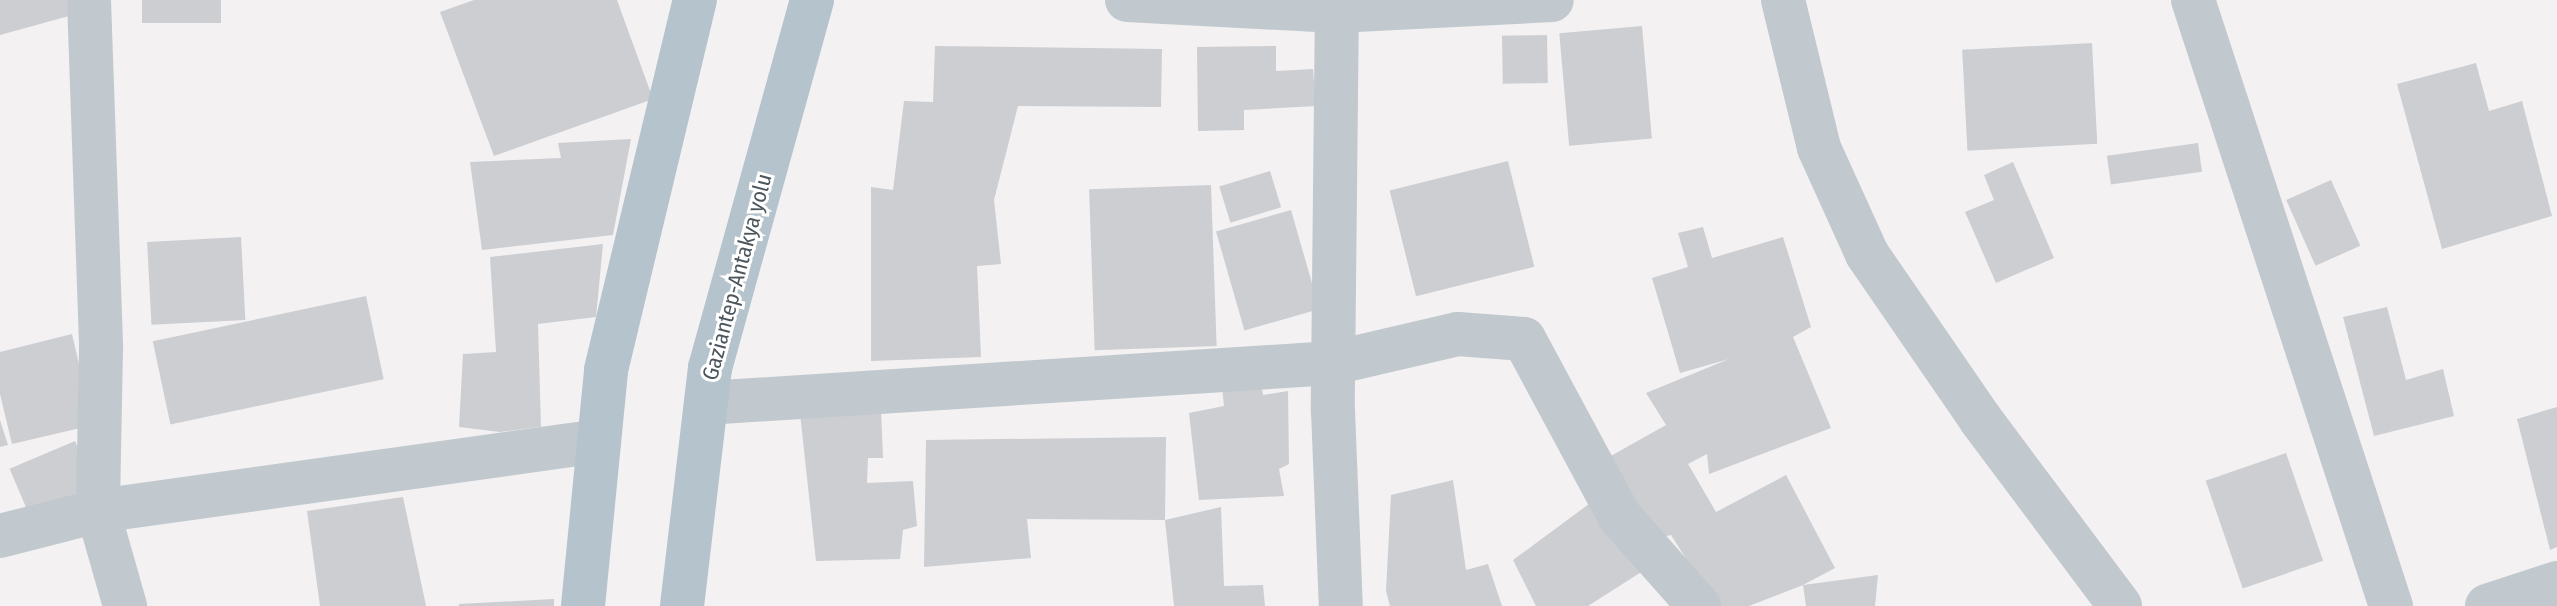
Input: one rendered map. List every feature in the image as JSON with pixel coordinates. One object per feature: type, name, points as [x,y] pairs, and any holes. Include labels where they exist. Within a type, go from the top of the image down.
[{"type":"main road","points":[[583,606],[606,370],[695,0]]},
{"type":"main road","name":"Gaziantep-Antakya yolu","points":[[682,606],[710,368],[812,0]]},
{"type":"street","points":[[89,0],[101,349],[98,511],[125,606]]},
{"type":"street","points":[[1127,0],[1336,5],[1552,0]]},
{"type":"street","points":[[1783,0],[1819,148],[1867,254],[1981,420],[2120,606]]},
{"type":"street","points":[[2193,0],[2391,606]]},
{"type":"street","points":[[1336,5],[1333,363],[1341,606]]},
{"type":"street","points":[[706,403],[1333,363],[1458,334],[1524,339],[1620,517],[1699,606]]},
{"type":"street","points":[[0,536],[98,511],[599,441]]},
{"type":"street","points":[[2487,606],[2557,583]]},
{"type":"building","points":[[0,0],[67,0],[69,16],[0,35]]},
{"type":"building","points":[[142,0],[221,0],[221,23],[142,23]]},
{"type":"building","points":[[474,0],[617,0],[653,99],[494,156],[440,12]]},
{"type":"building","points":[[1642,26],[1652,139],[1569,146],[1559,33]]},
{"type":"building","points":[[1547,35],[1548,83],[1503,84],[1502,36]]},
{"type":"building","points":[[2092,43],[2097,144],[1967,151],[1962,50]]},
{"type":"building","points":[[935,46],[1162,49],[1161,107],[1018,106],[994,200],[1001,264],[977,266],[981,357],[871,361],[871,187],[893,190],[904,101],[933,102]]},
{"type":"building","points":[[1276,46],[1276,71],[1313,69],[1316,106],[1244,110],[1244,130],[1198,131],[1197,47]]},
{"type":"building","points":[[2476,63],[2489,111],[2522,101],[2552,216],[2442,249],[2397,84]]},
{"type":"building","points":[[631,139],[613,235],[482,250],[470,162],[561,158],[558,143]]},
{"type":"building","points":[[2198,143],[2202,172],[2111,185],[2107,156]]},
{"type":"building","points":[[1508,161],[1534,267],[1416,296],[1390,191]]},
{"type":"building","points":[[2013,162],[2054,258],[1996,283],[1965,212],[1994,200],[1984,175]]},
{"type":"building","points":[[1270,171],[1281,207],[1230,223],[1219,186]]},
{"type":"building","points":[[2331,180],[2360,246],[2316,266],[2286,200]]},
{"type":"building","points":[[1211,185],[1217,346],[1095,350],[1089,189]]},
{"type":"building","points":[[1291,210],[1319,309],[1244,331],[1216,231]]},
{"type":"building","points":[[1703,227],[1712,258],[1783,237],[1811,327],[1793,337],[1831,428],[1709,474],[1707,454],[1688,464],[1716,512],[1786,475],[1835,568],[1803,585],[1749,606],[1716,606],[1671,535],[1651,540],[1609,457],[1666,425],[1646,393],[1729,359],[1680,373],[1652,278],[1688,267],[1678,233]]},
{"type":"building","points":[[241,237],[245,320],[151,325],[147,242]]},
{"type":"building","points":[[603,244],[596,317],[538,324],[541,427],[500,432],[459,427],[463,354],[496,352],[490,257]]},
{"type":"building","points":[[366,296],[384,379],[170,424],[153,341]]},
{"type":"building","points":[[2387,307],[2406,380],[2443,369],[2454,416],[2374,436],[2343,317]]},
{"type":"building","points":[[72,334],[93,425],[12,444],[0,394],[0,352]]},
{"type":"building","points":[[1261,383],[1263,395],[1288,391],[1289,464],[1279,469],[1284,496],[1199,500],[1189,413],[1224,406],[1222,387]]},
{"type":"building","points":[[2557,407],[2557,547],[2550,550],[2517,419]]},
{"type":"building","points":[[881,410],[883,458],[868,458],[867,483],[913,481],[917,526],[903,530],[900,559],[816,561],[800,413]]},
{"type":"building","points":[[0,420],[8,445],[0,447]]},
{"type":"building","points":[[1166,437],[1165,520],[1027,519],[1031,558],[924,567],[926,440]]},
{"type":"building","points":[[75,441],[98,494],[32,522],[10,469]]},
{"type":"building","points":[[2286,453],[2323,561],[2243,588],[2206,481]]},
{"type":"building","points":[[1453,480],[1466,570],[1488,564],[1502,606],[1390,606],[1386,591],[1391,495]]},
{"type":"building","points":[[403,497],[426,606],[320,606],[307,511]]},
{"type":"building","points":[[1593,501],[1646,569],[1588,606],[1536,606],[1513,560]]},
{"type":"building","points":[[1221,507],[1224,586],[1263,585],[1265,606],[1174,606],[1165,520]]},
{"type":"building","points":[[1878,575],[1875,606],[1806,606],[1803,585]]},
{"type":"building","points":[[554,599],[554,606],[459,606],[459,604]]}]
